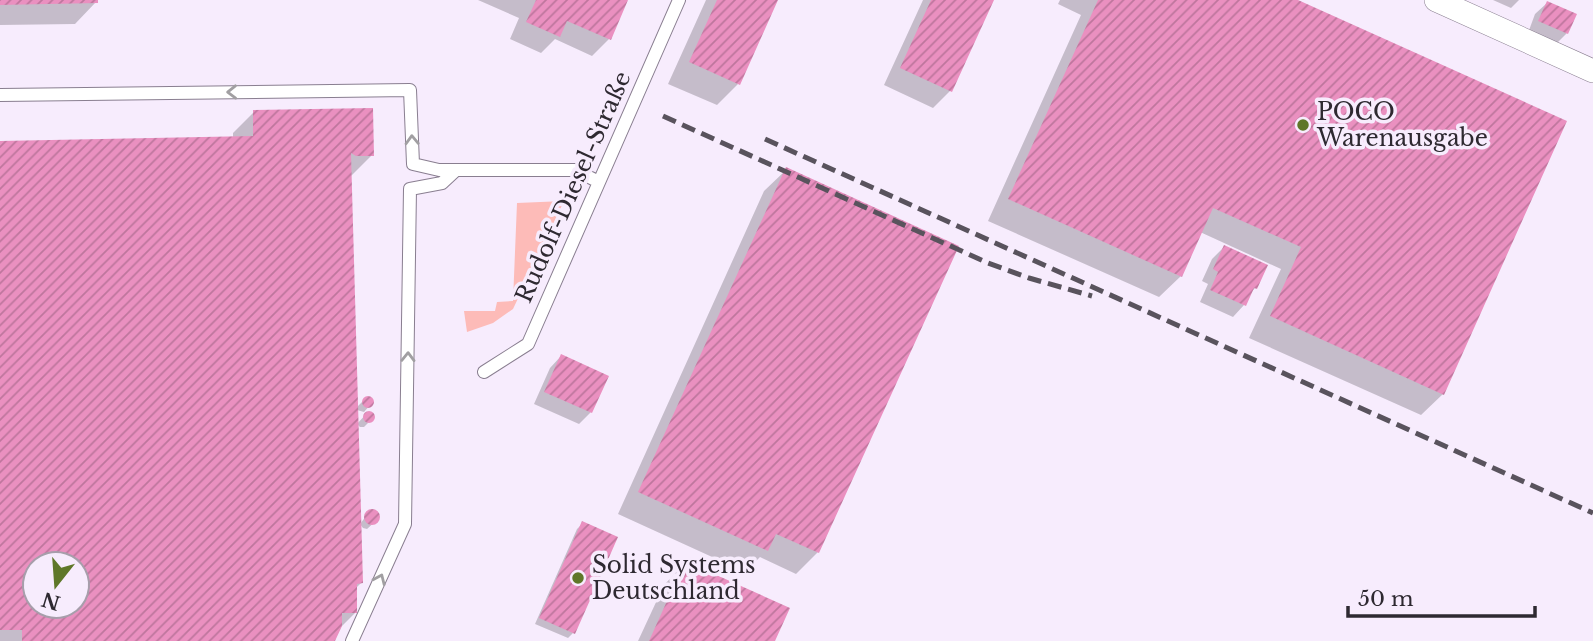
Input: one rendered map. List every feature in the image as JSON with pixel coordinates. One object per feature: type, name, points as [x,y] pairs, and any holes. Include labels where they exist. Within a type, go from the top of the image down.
[{"type":"street","points":[[1436,0],[1593,71]]},
{"type":"lane","name":"Rudolf-Diesel-Straße","points":[[484,372],[528,344],[679,0]]},
{"type":"lane","points":[[0,95],[410,90],[413,164],[439,170],[575,170],[598,182]]},
{"type":"lane","points":[[352,641],[405,524],[410,188],[442,183],[456,170]]},
{"type":"shaded area","points":[[564,201],[513,309],[493,323],[467,332],[464,311],[495,311],[497,302],[513,301],[517,203]]},
{"type":"building","points":[[0,0],[98,0],[98,3],[0,5]]},
{"type":"building","points":[[536,0],[628,0],[611,40],[567,21],[560,37],[526,22]]},
{"type":"building","points":[[717,0],[778,0],[740,85],[689,62]]},
{"type":"building","points":[[931,0],[994,0],[952,92],[900,68]]},
{"type":"building","points":[[1098,0],[1298,0],[1567,121],[1444,395],[1270,316],[1301,247],[1213,208],[1182,277],[1008,199]]},
{"type":"building","points":[[1547,1],[1577,14],[1568,34],[1538,21]]},
{"type":"building","points":[[373,108],[374,156],[356,156],[351,153],[363,583],[357,584],[357,613],[342,613],[342,626],[335,641],[22,641],[22,630],[0,630],[0,141],[253,136],[253,110]]},
{"type":"building","points":[[786,167],[959,246],[819,553],[776,534],[768,551],[638,492]]},
{"type":"building","points":[[1224,245],[1268,265],[1246,306],[1210,290],[1218,272],[1213,269]]},
{"type":"building","points":[[561,354],[609,376],[592,413],[544,392]]},
{"type":"building","points":[[368,396],[374,402],[368,408],[362,402]]},
{"type":"building","points":[[369,411],[375,417],[369,423],[363,417]]},
{"type":"building","points":[[372,509],[380,517],[372,525],[364,517]]},
{"type":"building","name":"Solid Systems Deutschland","points":[[582,521],[618,537],[575,634],[539,618]]},
{"type":"building","points":[[685,561],[790,608],[775,641],[649,641]]},
{"type":"railway","points":[[663,116],[988,263],[1092,296]]},
{"type":"railway","points":[[765,139],[1593,513]]},
{"type":"place","name":"POCO Warenausgabe","points":[[1303,125]]},
{"type":"place","name":"Solid Systems Deutschland","points":[[578,578]]}]
